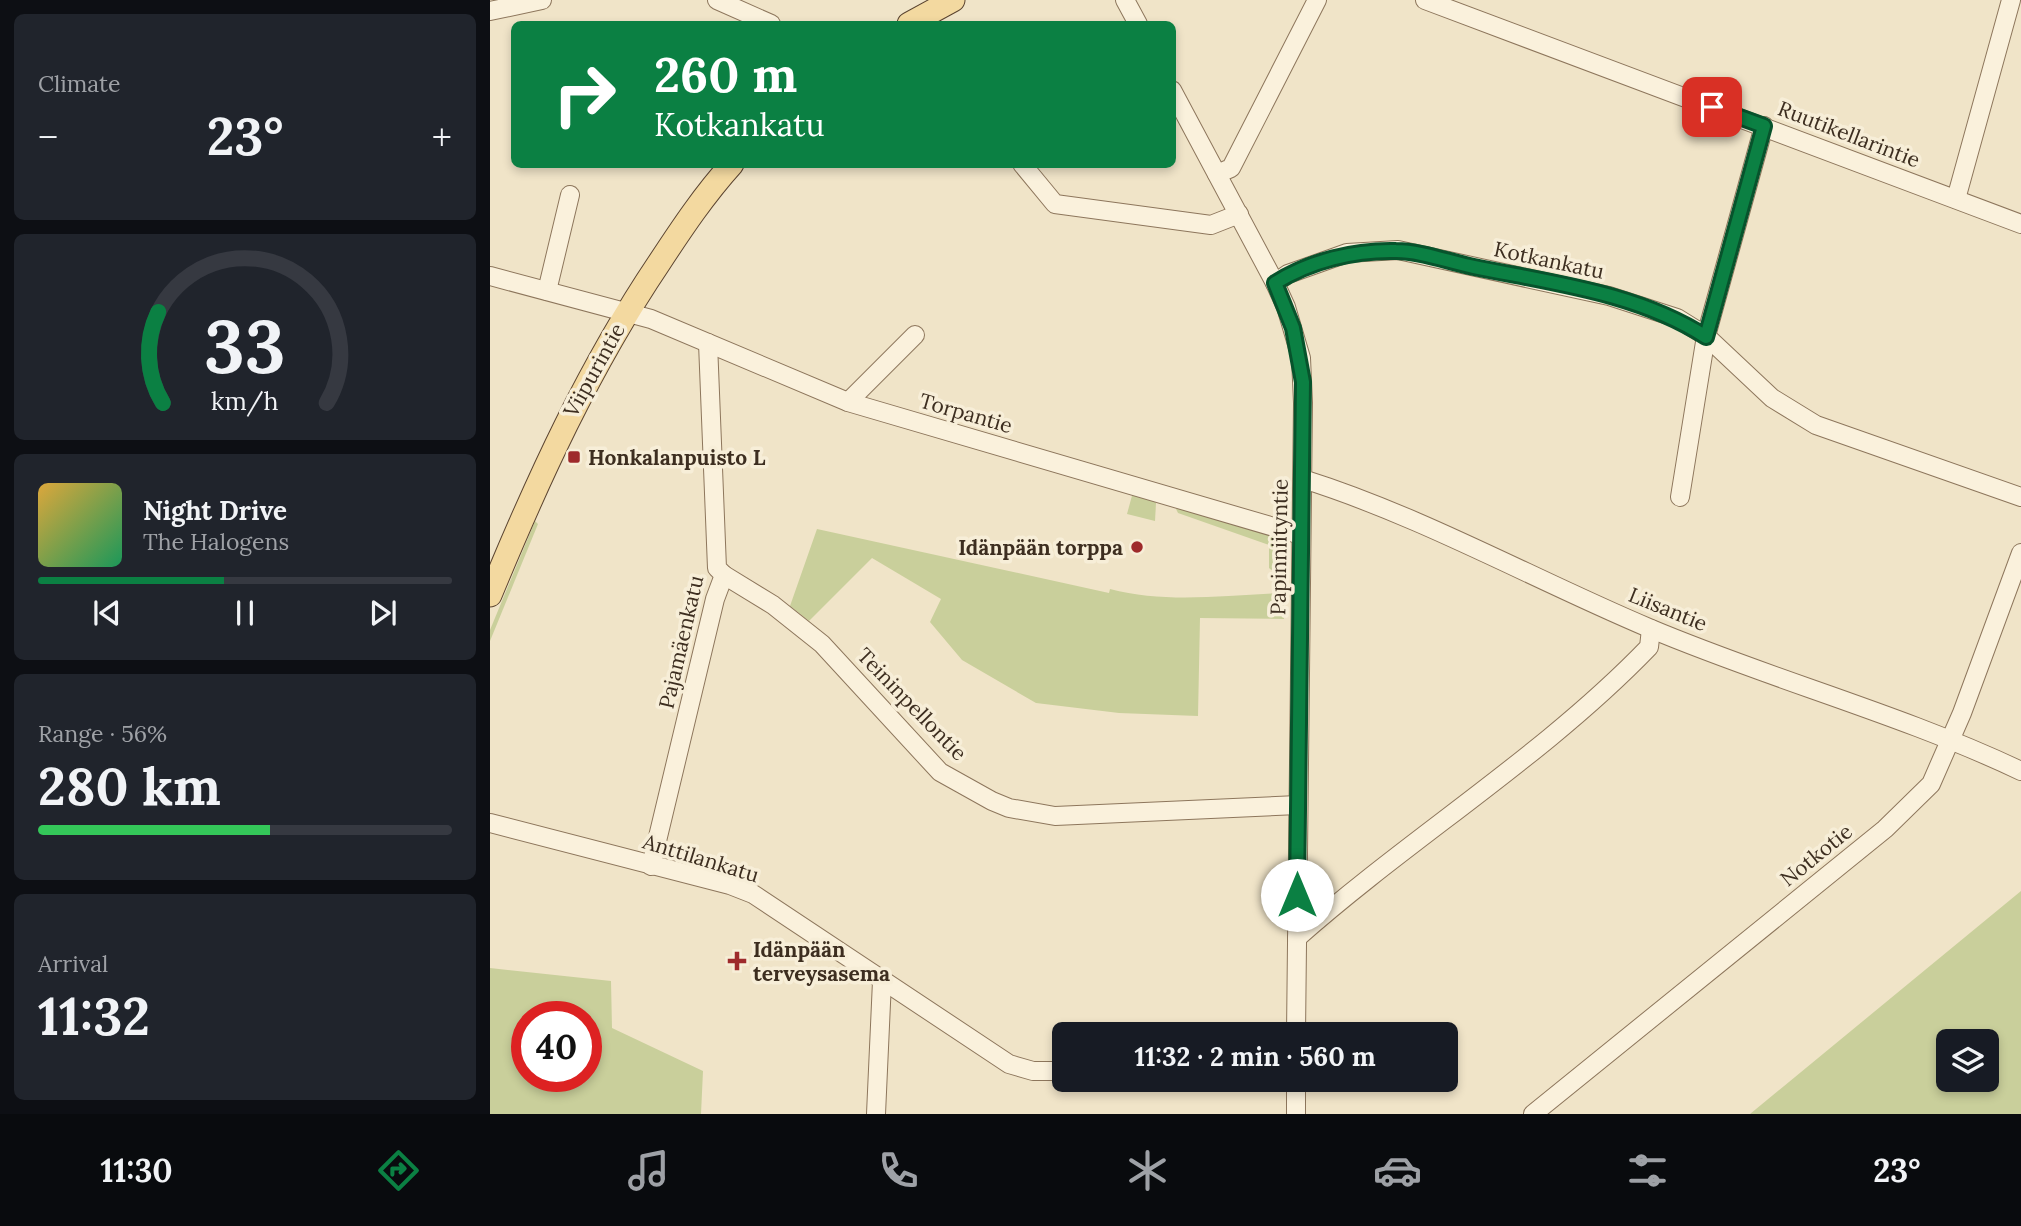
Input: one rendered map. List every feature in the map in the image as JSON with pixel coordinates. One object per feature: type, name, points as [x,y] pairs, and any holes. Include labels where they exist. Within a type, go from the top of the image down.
[{"type":"main road","points":[[916,21],[953,0]]},
{"type":"main road","name":"Viipurintie","points":[[490,594],[496,565],[563,429],[625,313],[693,212],[729,168]]},
{"type":"street","points":[[490,11],[542,0]]},
{"type":"street","points":[[1125,0],[1136,21]]},
{"type":"street","points":[[1217,174],[1231,168],[1317,0]]},
{"type":"street","name":"Ruutikellarintie","points":[[1425,0],[2021,223]]},
{"type":"street","points":[[1956,199],[2011,0]]},
{"type":"street","points":[[722,1],[765,21]]},
{"type":"street","name":"Papinniityntie","points":[[1176,97],[1275,283],[1286,307],[1301,358],[1303,479],[1296,1022]]},
{"type":"street","points":[[1680,497],[1706,337],[1764,126]]},
{"type":"street","points":[[1025,168],[1055,204],[1211,225],[1239,214]]},
{"type":"street","points":[[547,290],[570,195]]},
{"type":"street","name":"Kotkankatu","points":[[1275,283],[1288,274],[1348,253],[1398,250],[1609,296],[1677,318],[1706,337],[1772,398],[1816,425],[2021,497]]},
{"type":"street","name":"Torpantie","points":[[490,276],[651,319],[848,402],[1301,535]]},
{"type":"street","points":[[848,402],[915,335]]},
{"type":"street","name":"Pajamäenkatu","points":[[651,866],[715,599],[724,575],[717,568],[708,344]]},
{"type":"street","name":"Liisantie","points":[[1303,479],[1472,548],[1651,629],[1952,738],[2021,771]]},
{"type":"street","name":"Notkotie","points":[[1533,1114],[1885,829],[1931,783],[1952,738],[2021,553]]},
{"type":"street","name":"Teininpellontie","points":[[724,575],[773,605],[822,644],[940,772],[992,802],[1055,816],[1298,805]]},
{"type":"street","points":[[1297,938],[1620,675],[1649,647],[1651,629]]},
{"type":"street","name":"Anttilankatu","points":[[490,823],[730,885],[754,894],[1009,1063],[1034,1071],[1052,1071]]},
{"type":"street","points":[[876,1114],[882,981]]},
{"type":"street","points":[[1296,1092],[1296,1114]]},
{"type":"green space","points":[[1133,492],[1150,497],[1156,503],[1155,521],[1127,514]]},
{"type":"green space","points":[[1180,506],[1287,535],[1285,576],[1281,578],[1269,568],[1269,545],[1178,513],[1176,509]]},
{"type":"green space","points":[[535,521],[538,524],[490,641],[490,630]]},
{"type":"green space","points":[[817,529],[1109,593],[1110,589],[1153,596],[1219,597],[1284,593],[1284,619],[1200,618],[1198,716],[1119,713],[1036,703],[962,660],[930,622],[941,599],[872,558],[809,621],[790,606]]},
{"type":"green space","points":[[2021,891],[2021,1114],[1750,1114]]},
{"type":"green space","points":[[490,968],[611,981],[612,1028],[703,1071],[701,1114],[490,1114]]},
{"type":"place","name":"Honkalanpuisto L","points":[[574,457]]},
{"type":"place","name":"Idänpään torppa","points":[[1137,547]]},
{"type":"place","name":"Idänpään terveysasema","points":[[737,961]]},
{"type":"route","points":[[1297,895],[1303,382],[1301,358],[1293,328],[1275,283],[1288,274],[1348,253],[1398,250],[1609,296],[1677,318],[1706,337],[1764,126],[1712,107]]}]
